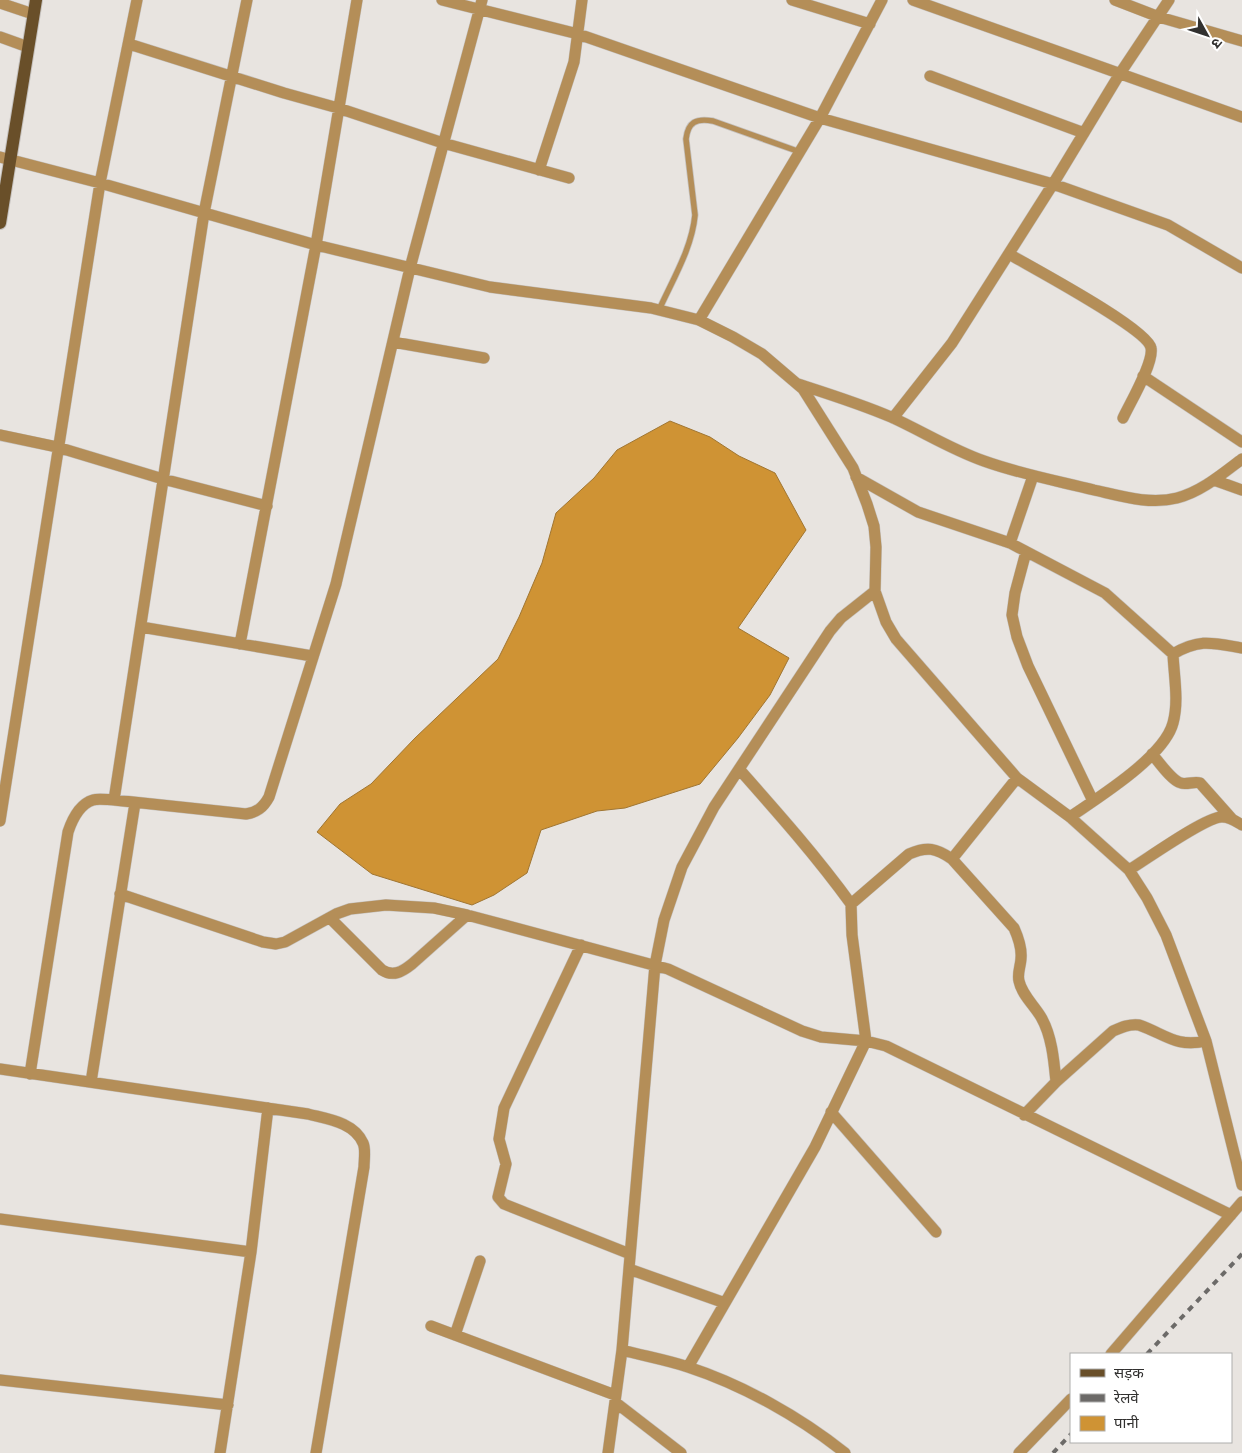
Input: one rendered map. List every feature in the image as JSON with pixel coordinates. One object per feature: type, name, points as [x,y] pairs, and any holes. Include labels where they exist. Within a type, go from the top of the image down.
[{"type":"main road","points":[[0,223],[5,158],[36,0]]},
{"type":"street","points":[[0,821],[57,447],[100,183],[137,0]]},
{"type":"street","points":[[114,800],[204,213],[247,0]]},
{"type":"street","points":[[240,644],[316,245],[356,0]]},
{"type":"street","points":[[442,0],[480,5],[578,34],[820,118],[1053,184],[1168,225],[1242,268]]},
{"type":"street","points":[[539,170],[574,62],[582,0]]},
{"type":"street","points":[[792,0],[870,24]]},
{"type":"street","points":[[699,320],[820,118],[882,0]]},
{"type":"street","points":[[913,0],[1119,75],[1242,117]]},
{"type":"street","points":[[1115,0],[1159,17],[1242,40]]},
{"type":"street","points":[[893,418],[952,343],[1053,184],[1119,75],[1169,0]]},
{"type":"street","points":[[0,3],[33,14]]},
{"type":"street","points":[[30,1074],[68,832],[72,822],[86,804],[94,800],[114,800],[246,814],[260,810],[269,797],[336,584],[410,268],[480,5]]},
{"type":"street","points":[[0,37],[28,46]]},
{"type":"street","points":[[129,44],[338,108],[443,143],[568,178]]},
{"type":"street","points":[[930,76],[1084,133]]},
{"type":"street","points":[[5,158],[100,183],[316,245],[490,287],[659,310],[699,320],[762,354],[803,390],[853,468],[874,526],[876,547],[875,592],[886,622],[896,639],[1017,778],[1070,817],[1129,870],[1148,898],[1166,935],[1206,1041],[1242,1185]]},
{"type":"street","points":[[1009,254],[1126,323],[1147,339],[1151,346],[1151,353],[1143,376],[1123,418]]},
{"type":"street","points":[[393,342],[484,358]]},
{"type":"street","points":[[1143,376],[1242,442]]},
{"type":"street","points":[[795,383],[852,401],[893,418],[937,441],[983,461],[1033,476],[1137,499],[1176,498],[1189,494],[1214,480],[1242,459]]},
{"type":"street","points":[[0,435],[57,447],[163,479],[267,506]]},
{"type":"street","points":[[1010,543],[1033,476]]},
{"type":"street","points":[[856,478],[918,512],[1010,543],[1105,593],[1173,654],[1176,706],[1173,722],[1164,741],[1152,754],[1093,802],[1070,817]]},
{"type":"street","points":[[1214,480],[1242,490]]},
{"type":"street","points":[[1026,552],[1015,593],[1012,615],[1017,638],[1028,666],[1093,802]]},
{"type":"street","points":[[608,1453],[622,1350],[655,965],[664,920],[682,867],[714,807],[830,631],[841,618],[875,592]]},
{"type":"street","points":[[141,627],[312,656]]},
{"type":"street","points":[[1173,654],[1192,644],[1204,643],[1242,648]]},
{"type":"street","points":[[1152,754],[1175,780],[1184,784],[1200,783],[1232,819],[1242,825]]},
{"type":"street","points":[[688,1367],[814,1147],[866,1041],[852,934],[851,904],[795,833],[739,769]]},
{"type":"street","points":[[952,859],[1017,778]]},
{"type":"street","points":[[91,1082],[134,803]]},
{"type":"street","points":[[1129,870],[1195,828],[1215,818],[1232,819]]},
{"type":"street","points":[[851,904],[909,854],[921,849],[932,849],[952,859],[1014,928],[1020,941],[1022,956],[1018,980],[1047,1029],[1054,1061],[1056,1082]]},
{"type":"street","points":[[120,894],[263,942],[276,944],[350,909],[386,905],[434,908],[468,915],[655,965],[668,969],[802,1031],[821,1037],[866,1041],[892,1048],[1024,1115],[1238,1210],[1112,1353]]},
{"type":"street","points":[[330,918],[382,970],[395,974],[412,964],[468,915]]},
{"type":"street","points":[[581,946],[504,1108],[499,1139],[506,1164],[498,1197],[504,1204],[630,1254]]},
{"type":"street","points":[[1024,1115],[1056,1082],[1113,1031],[1132,1024],[1153,1030],[1180,1043],[1194,1044],[1206,1041]]},
{"type":"street","points":[[0,1069],[308,1114],[342,1123],[356,1133],[363,1143],[364,1167],[316,1453]]},
{"type":"street","points":[[220,1453],[252,1252],[268,1108]]},
{"type":"street","points":[[831,1112],[936,1232]]},
{"type":"street","points":[[0,1219],[252,1252]]},
{"type":"street","points":[[455,1335],[480,1261]]},
{"type":"street","points":[[629,1269],[725,1303]]},
{"type":"street","points":[[431,1326],[615,1399],[680,1453]]},
{"type":"street","points":[[622,1350],[688,1367],[728,1382],[778,1408],[845,1453]]},
{"type":"street","points":[[0,1380],[228,1405]]},
{"type":"street","points":[[1019,1453],[1070,1400]]},
{"type":"lane","points":[[659,310],[686,251],[694,225],[695,215],[686,139],[690,126],[695,121],[703,119],[713,121],[800,152]]},
{"type":"water","points":[[670,421],[710,437],[739,456],[775,473],[806,530],[738,628],[789,658],[770,695],[700,784],[625,808],[597,811],[541,830],[527,873],[494,895],[472,905],[372,874],[317,832],[340,804],[371,784],[415,738],[498,659],[519,617],[542,563],[556,513],[594,478],[617,450]]},
{"type":"railway","points":[[1148,1353],[1242,1254]]},
{"type":"railway","points":[[1053,1453],[1070,1435]]}]
